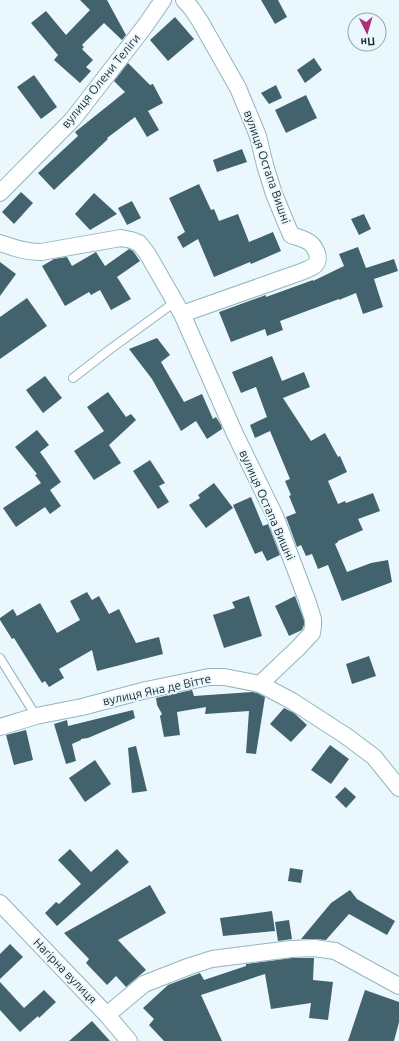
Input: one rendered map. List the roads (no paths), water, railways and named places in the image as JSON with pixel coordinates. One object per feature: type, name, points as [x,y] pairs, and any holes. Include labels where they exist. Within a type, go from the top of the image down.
[{"type":"street","name":"вулиця Олени Теліги","points":[[0,193],[73,119],[145,26],[163,0]]},
{"type":"street","name":"вулиця Остапа Вишні","points":[[179,308],[301,272],[315,265],[318,260],[314,248],[308,241],[291,235],[274,194],[258,136],[238,88],[200,21],[184,0]]},
{"type":"street","name":"вулиця Остапа Вишні","points":[[0,243],[19,250],[41,252],[121,238],[139,243],[147,253],[179,308],[235,434],[275,516],[313,619],[312,633],[260,684]]},
{"type":"street","name":"вулиця Яна де Вітте","points":[[0,727],[36,716],[82,707],[146,690],[209,677],[224,677],[260,684],[292,701],[346,736],[374,757],[399,788]]},
{"type":"street","name":"Нагірна вулиця","points":[[0,903],[129,1041]]},
{"type":"street","points":[[106,1015],[144,984],[190,966],[212,959],[291,949],[314,948],[335,951],[399,986]]},
{"type":"lane","points":[[72,378],[109,350],[179,308]]},
{"type":"lane","points":[[0,658],[36,716]]}]
